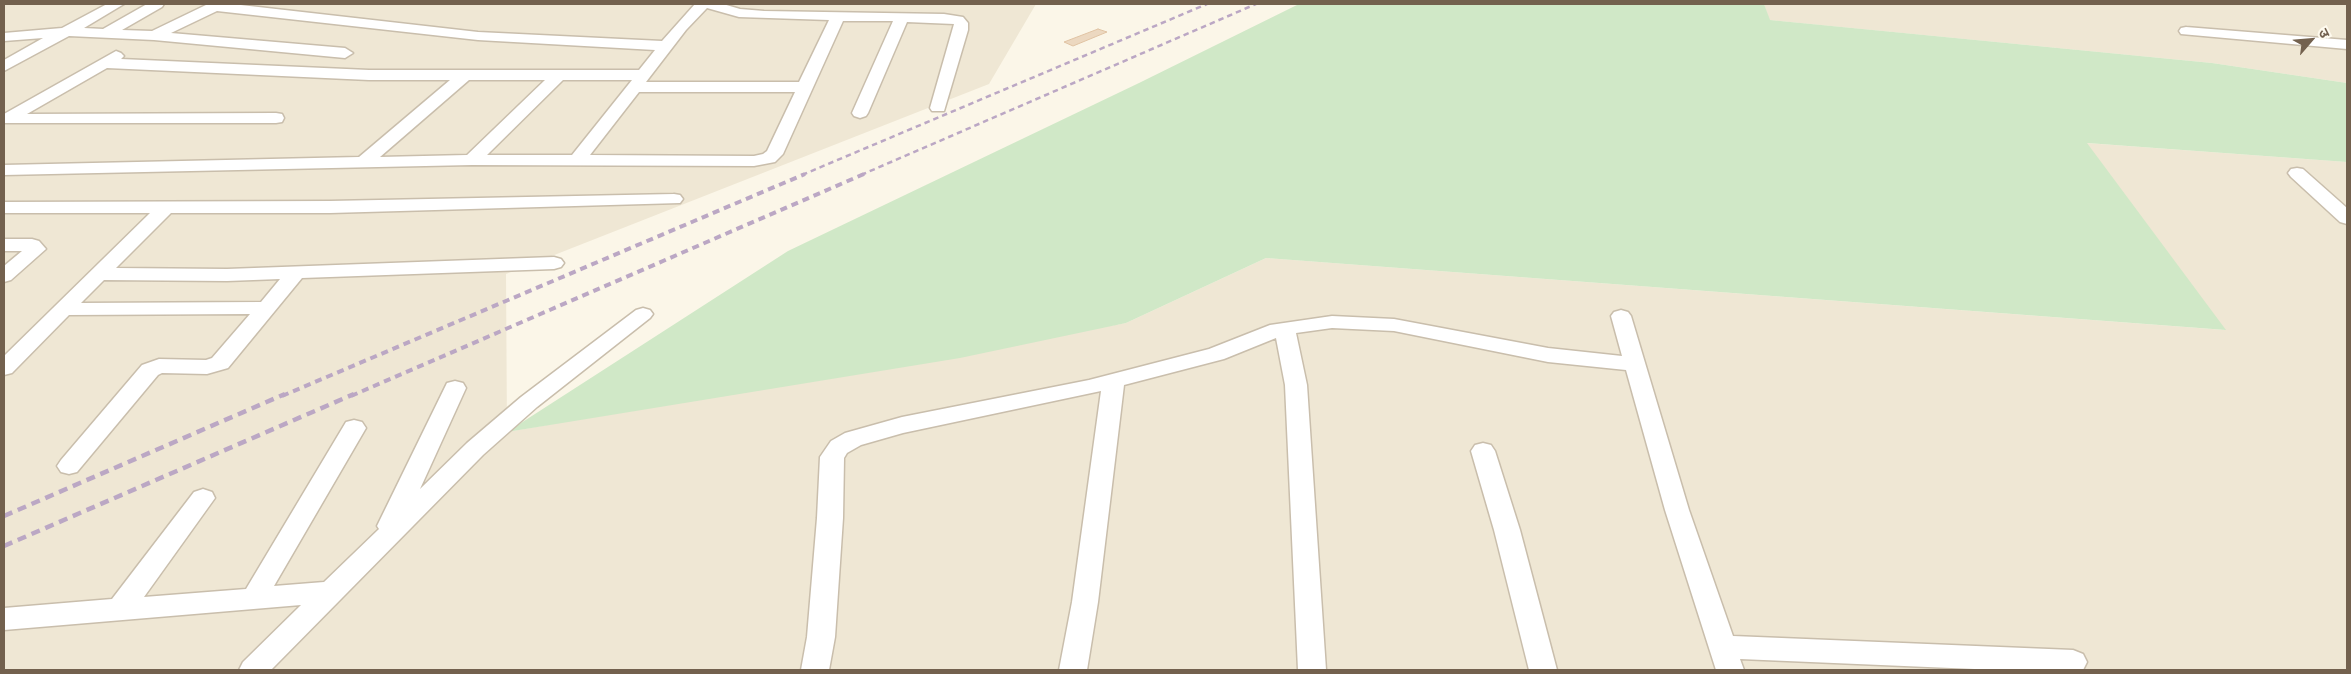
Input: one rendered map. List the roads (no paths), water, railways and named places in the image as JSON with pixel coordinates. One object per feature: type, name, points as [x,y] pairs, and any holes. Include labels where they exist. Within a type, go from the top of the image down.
[{"type":"street","points":[[4,66],[117,4]]},
{"type":"street","points":[[105,34],[157,4]]},
{"type":"street","points":[[578,159],[666,46],[703,4]]},
{"type":"street","points":[[708,4],[739,13],[952,18],[961,23],[938,108]]},
{"type":"street","points":[[5,120],[154,36],[217,5],[478,36],[666,46]]},
{"type":"street","points":[[4,170],[364,161],[762,160],[774,154],[838,16]]},
{"type":"street","points":[[860,113],[902,17]]},
{"type":"street","points":[[2186,31],[2347,45]]},
{"type":"street","points":[[4,37],[68,32],[154,36],[345,52]]},
{"type":"street","points":[[105,63],[369,75],[558,76],[805,87]]},
{"type":"street","points":[[364,161],[466,75]]},
{"type":"street","points":[[472,160],[558,76]]},
{"type":"street","points":[[5,120],[276,118]]},
{"type":"street","points":[[2297,173],[2347,218]]},
{"type":"street","points":[[4,208],[330,207],[674,199]]},
{"type":"street","points":[[4,368],[166,207]]},
{"type":"street","points":[[4,245],[32,245],[36,248],[4,276]]},
{"type":"street","points":[[98,274],[296,273],[554,263]]},
{"type":"street","points":[[70,466],[150,370],[159,366],[207,367],[220,363],[296,273]]},
{"type":"street","points":[[63,309],[266,308]]},
{"type":"street","points":[[262,670],[331,592],[475,449],[522,408],[643,314]]},
{"type":"street","points":[[1620,316],[1677,510],[1726,658],[2073,662]]},
{"type":"street","points":[[814,670],[821,637],[830,518],[832,457],[839,446],[853,439],[902,425],[1114,380],[1216,354],[1285,329],[1332,322],[1394,325],[1465,337],[1548,355],[1635,364]]},
{"type":"street","points":[[1285,329],[1296,385],[1312,670]]},
{"type":"street","points":[[1073,670],[1085,602],[1114,380]]},
{"type":"street","points":[[384,538],[416,466],[455,388]]},
{"type":"street","points":[[254,598],[354,428]]},
{"type":"street","points":[[1483,451],[1507,530],[1543,670]]},
{"type":"street","points":[[120,609],[203,498]]},
{"type":"street","points":[[4,619],[331,592]]},
{"type":"railway","points":[[802,175],[1207,4]]},
{"type":"railway","points":[[861,175],[1256,4]]},
{"type":"railway","points":[[282,396],[805,174]]},
{"type":"railway","points":[[351,396],[864,174]]},
{"type":"railway","points":[[4,516],[285,394]]},
{"type":"railway","points":[[4,546],[354,394]]}]
